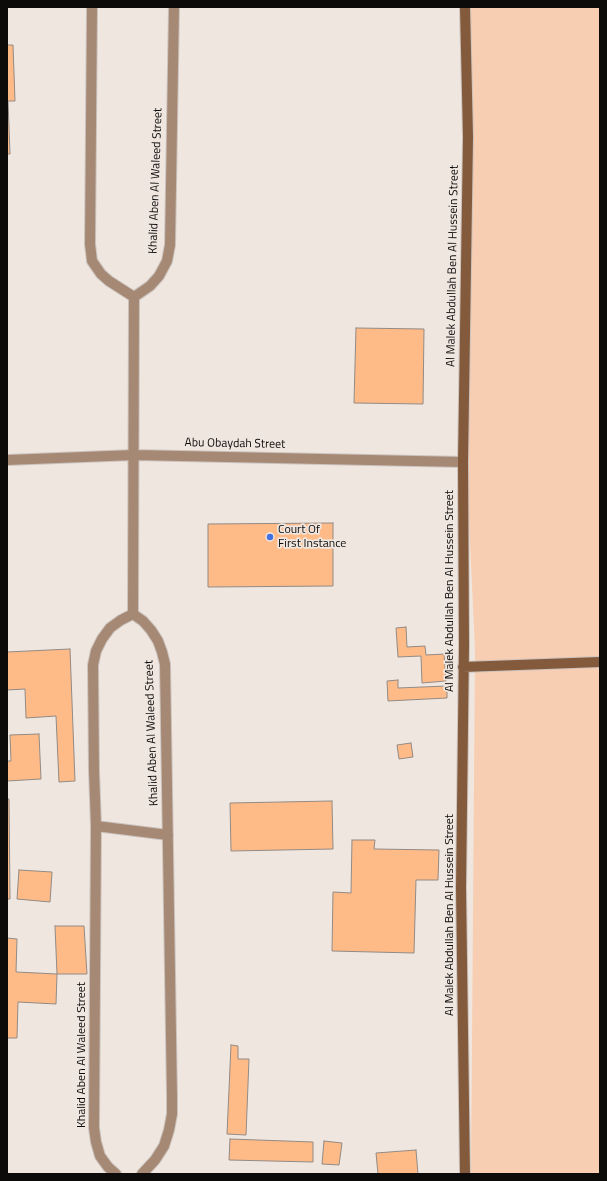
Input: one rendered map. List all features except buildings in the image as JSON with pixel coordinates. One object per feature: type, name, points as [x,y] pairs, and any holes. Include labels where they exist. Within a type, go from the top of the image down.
[{"type":"main road","name":"Al Malek Abdullah Ben Al Hussein Street","points":[[465,7],[468,137],[462,462],[464,645],[461,888],[465,1174]]},
{"type":"main road","points":[[463,667],[600,662]]},
{"type":"street","points":[[92,7],[90,244],[92,261],[101,274],[109,281],[134,297],[133,614]]},
{"type":"street","name":"Khalid Aben Al Waleed Street","points":[[134,297],[150,286],[159,276],[166,261],[170,244],[174,7]]},
{"type":"street","name":"Abu Obaydah Street","points":[[7,460],[134,455],[462,462]]},
{"type":"street","name":"Khalid Aben Al Waleed Street","points":[[116,1174],[108,1167],[100,1156],[94,1128],[96,826],[93,665],[96,651],[110,628],[133,614],[143,621],[154,636],[162,652],[164,664],[168,836],[172,1114],[164,1146],[155,1160],[142,1174]]},
{"type":"street","points":[[96,826],[168,836]]},
{"type":"shaded area","points":[[464,7],[600,7],[600,1174],[471,1174],[475,650],[466,455]]},
{"type":"place","name":"Court Of First Instance","points":[[270,537]]}]
